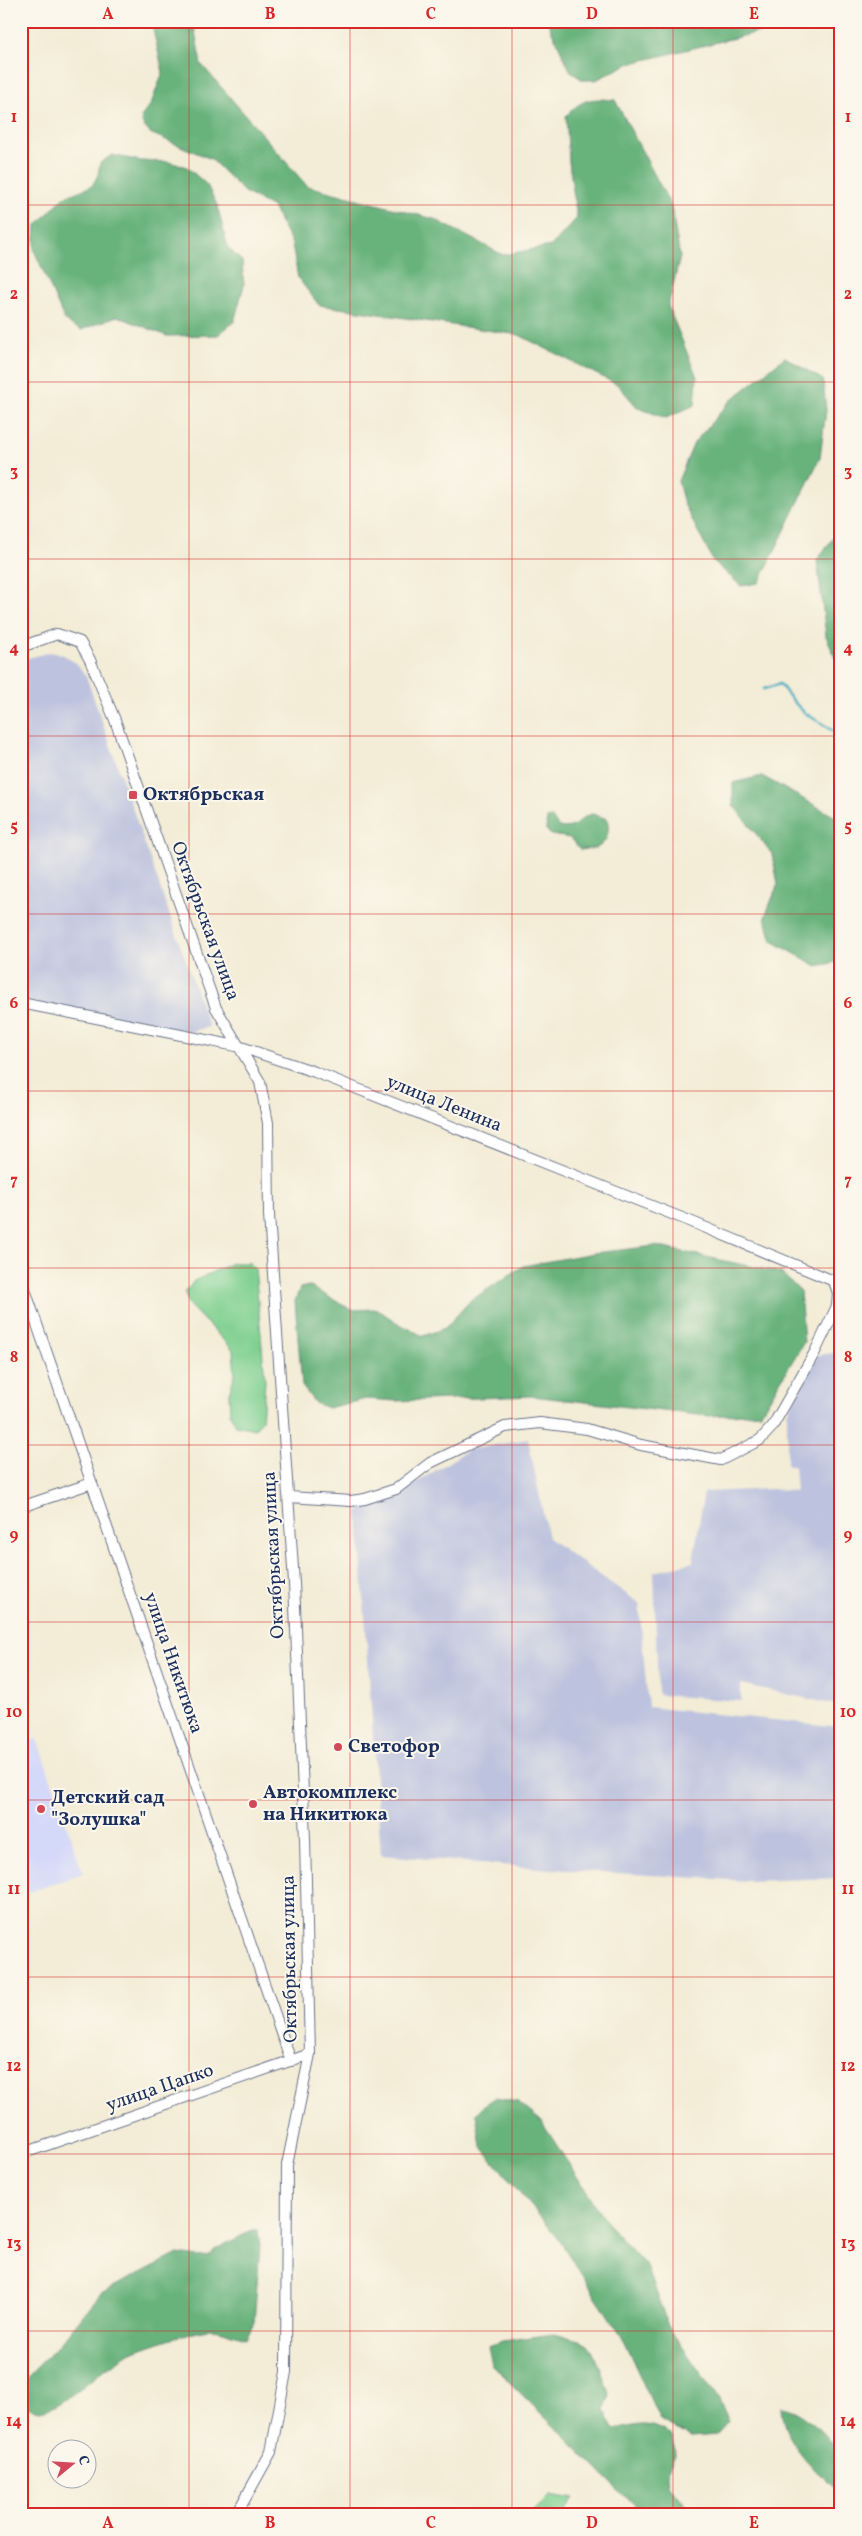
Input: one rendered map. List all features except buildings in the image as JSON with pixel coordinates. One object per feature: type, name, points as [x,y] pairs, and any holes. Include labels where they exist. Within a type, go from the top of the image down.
[{"type":"street","name":"Октябрьская улица","points":[[21,648],[57,634],[80,642],[90,660],[115,720],[216,1008],[241,1047],[260,1082],[268,1123],[269,1215],[289,1497],[305,1839],[310,2054],[287,2165],[286,2372],[272,2452],[236,2515]]},
{"type":"street","name":"улица Ленина","points":[[21,1003],[241,1047],[368,1093],[837,1282]]},
{"type":"street","name":"улица Никитюка","points":[[21,1278],[291,2060]]},
{"type":"street","points":[[289,1497],[351,1502],[365,1499],[396,1489],[430,1462],[505,1427],[540,1423],[587,1429],[641,1445],[721,1460],[760,1440],[772,1428],[839,1305],[837,1282]]},
{"type":"street","points":[[21,1507],[92,1483]]},
{"type":"street","name":"улица Цапко","points":[[21,2154],[310,2054]]},
{"type":"shaded area","points":[[50,652],[64,655],[77,664],[86,676],[209,1027],[176,1035],[21,1001],[21,660]]},
{"type":"shaded area","points":[[841,1352],[841,1706],[741,1684],[741,1701],[658,1695],[654,1572],[693,1562],[704,1492],[773,1489],[796,1491],[794,1465],[787,1465],[787,1413],[818,1355]]},
{"type":"shaded area","points":[[528,1439],[548,1538],[639,1603],[648,1707],[841,1727],[841,1878],[748,1881],[550,1869],[381,1855],[358,1511],[400,1493],[468,1450]]},
{"type":"shaded area","name":"Детский сад \"Золушка\"","points":[[37,1739],[83,1873],[21,1895],[21,1744]]},
{"type":"green space","points":[[151,21],[193,21],[201,64],[307,186],[434,219],[503,255],[551,246],[577,218],[569,162],[566,116],[577,106],[588,100],[615,100],[671,206],[680,257],[668,306],[697,377],[695,405],[666,418],[638,408],[618,385],[519,335],[319,305],[298,278],[292,244],[273,207],[244,192],[211,159],[150,133],[143,125],[141,117],[151,104],[163,72]]},
{"type":"green space","points":[[547,21],[804,21],[628,64],[596,80],[583,80],[571,72]]},
{"type":"green space","points":[[112,155],[141,161],[169,162],[187,167],[207,185],[217,205],[228,248],[242,261],[244,285],[234,322],[218,335],[167,336],[117,316],[81,330],[65,321],[34,250],[36,226],[64,197],[92,186],[98,175],[100,163]]},
{"type":"green space","points":[[785,357],[823,380],[826,410],[820,458],[759,583],[741,586],[713,561],[684,504],[678,481],[694,443],[730,401]]},
{"type":"green space","points":[[836,534],[841,536],[841,672],[826,636],[817,560]]},
{"type":"green space","points":[[762,776],[841,820],[841,961],[817,966],[772,941],[765,917],[778,884],[772,854],[733,805],[733,783]]},
{"type":"green space","points":[[593,814],[607,819],[608,823],[606,840],[596,848],[580,850],[570,838],[551,835],[546,830],[547,818],[551,817],[559,827],[566,828]]},
{"type":"green space","points":[[655,1246],[781,1273],[800,1291],[804,1342],[761,1413],[707,1416],[532,1396],[396,1401],[366,1399],[328,1408],[315,1403],[302,1386],[295,1301],[300,1288],[309,1286],[352,1310],[377,1309],[396,1322],[423,1336],[445,1328],[470,1301],[523,1266],[594,1253]]},
{"type":"green space","points":[[232,1263],[250,1263],[255,1268],[265,1381],[262,1421],[254,1429],[236,1425],[230,1414],[229,1393],[235,1374],[233,1350],[188,1304],[185,1293],[194,1281]]},
{"type":"green space","points":[[495,2098],[518,2102],[541,2121],[607,2223],[648,2268],[668,2326],[718,2398],[728,2422],[716,2435],[691,2437],[660,2420],[622,2337],[558,2238],[481,2146],[476,2114],[483,2106]]},
{"type":"green space","points":[[253,2230],[258,2230],[260,2246],[254,2322],[246,2338],[209,2329],[170,2339],[138,2349],[121,2358],[71,2395],[48,2409],[38,2411],[27,2406],[21,2387],[35,2368],[58,2346],[101,2293],[178,2254],[198,2257],[208,2256],[216,2249]]},
{"type":"green space","points":[[553,2334],[580,2340],[589,2346],[600,2367],[609,2394],[605,2410],[613,2429],[644,2425],[657,2427],[673,2436],[675,2454],[666,2475],[667,2484],[695,2515],[644,2515],[492,2365],[488,2346],[503,2341]]},
{"type":"green space","points":[[781,2407],[798,2413],[807,2419],[832,2444],[842,2464],[841,2496],[812,2467],[794,2444],[783,2420]]},
{"type":"green space","points":[[549,2495],[574,2499],[562,2515],[529,2515]]},
{"type":"waterway","points":[[764,689],[780,684],[804,712],[835,733],[841,731]]},
{"type":"place","name":"Октябрьская","points":[[133,795]]},
{"type":"place","name":"Светофор","points":[[338,1747]]},
{"type":"place","name":"Автокомплекс на Никитюка","points":[[253,1804]]},
{"type":"place","name":"Детский сад \"Золушка\"","points":[[41,1809]]}]
